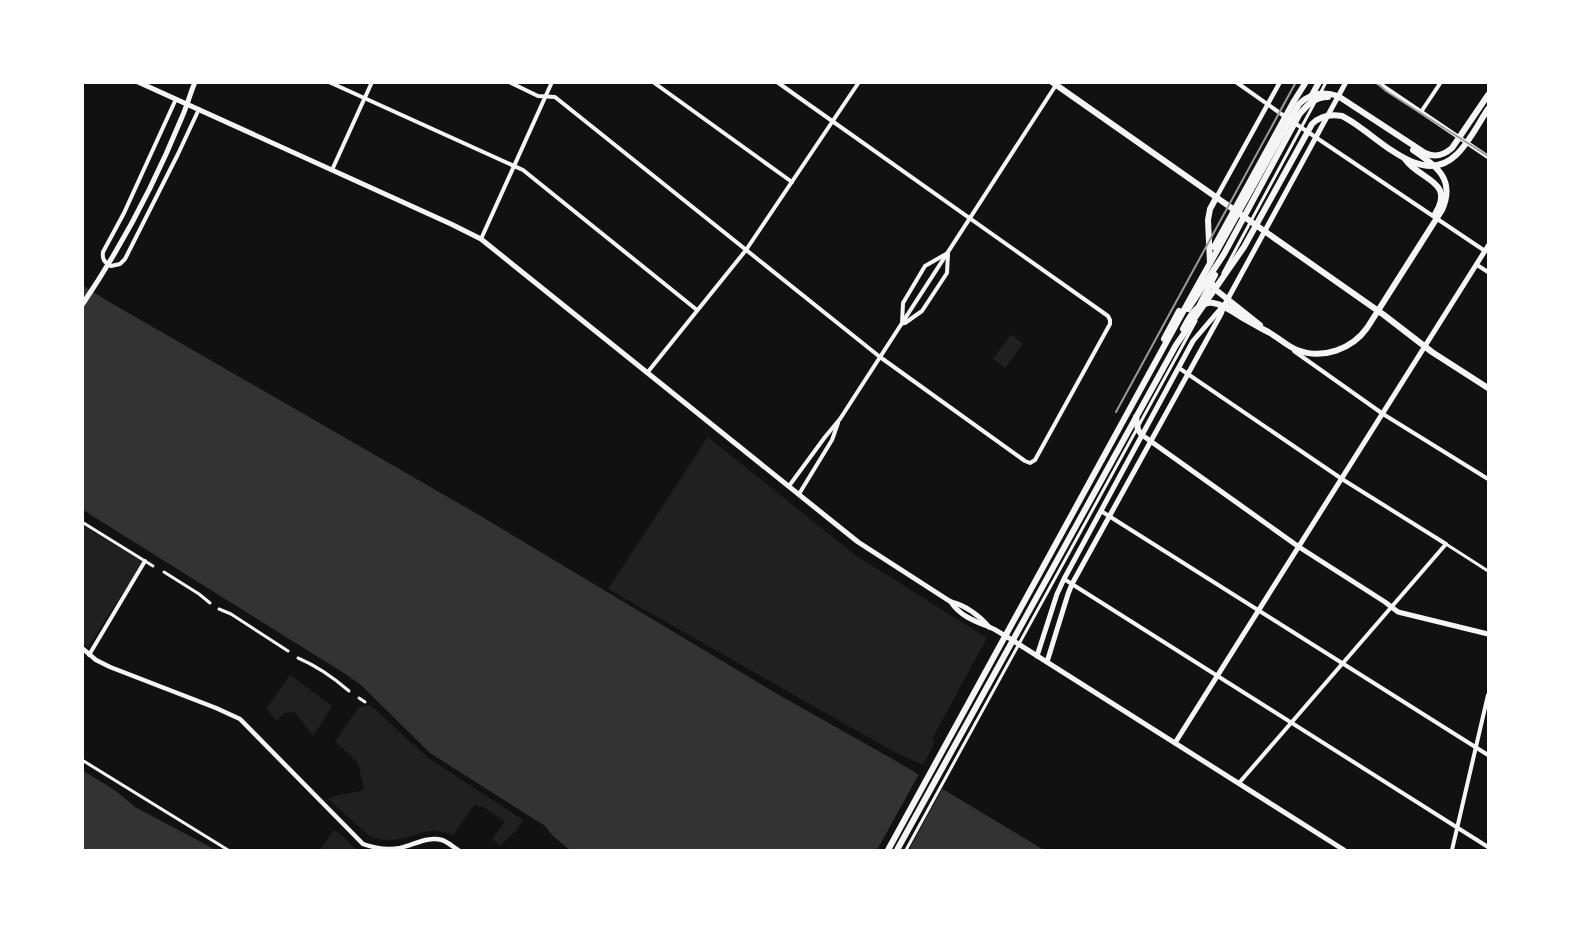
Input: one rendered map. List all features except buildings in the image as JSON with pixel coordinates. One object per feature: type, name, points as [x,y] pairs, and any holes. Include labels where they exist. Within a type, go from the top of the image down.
[{"type":"main road","points":[[138,82],[481,239],[869,551],[951,602],[964,607],[983,619],[989,627],[1344,850]]},
{"type":"main road","points":[[82,305],[123,240],[165,155],[195,82]]},
{"type":"main road","points":[[1012,621],[1306,82]]},
{"type":"main road","points":[[899,850],[1168,363],[1319,82]]},
{"type":"main road","points":[[1047,662],[1072,584],[1346,82]]},
{"type":"main road","points":[[1056,83],[1375,308],[1425,346],[1488,388]]},
{"type":"main road","points":[[886,850],[1294,112],[1306,98],[1322,93],[1338,96],[1425,153],[1435,156],[1446,153],[1452,148],[1488,95]]},
{"type":"main road","points":[[1177,324],[1224,254],[1299,115],[1316,99],[1334,98],[1434,165],[1441,172],[1446,191],[1442,210],[1364,333],[1340,350],[1317,354],[1297,350],[1216,290],[1211,280],[1208,220],[1210,209],[1216,198]]},
{"type":"main road","points":[[899,850],[1176,345],[1244,247],[1310,127],[1325,116],[1342,116],[1405,159],[1425,166],[1439,165],[1449,161],[1460,152],[1488,109]]},
{"type":"main road","points":[[1375,308],[1439,206],[1441,191],[1435,183],[1410,166],[1405,159]]},
{"type":"main road","points":[[1175,743],[1487,249]]},
{"type":"main road","points":[[1273,334],[1214,303],[1204,304],[1192,312],[1138,409],[1136,422],[1138,430],[1299,547],[1398,612],[1488,634]]},
{"type":"main road","points":[[1037,656],[1064,579],[1197,336],[1225,304]]},
{"type":"street","points":[[329,82],[523,170],[697,310]]},
{"type":"street","points":[[332,170],[372,82]]},
{"type":"street","points":[[509,82],[538,96],[555,97],[880,357],[1025,461],[1030,463],[1035,460],[1110,324],[1108,316],[777,82]]},
{"type":"street","points":[[481,239],[552,82]]},
{"type":"street","points":[[652,82],[792,182]]},
{"type":"street","points":[[647,373],[746,250],[859,82]]},
{"type":"street","points":[[1236,82],[1487,249]]},
{"type":"street","points":[[1216,198],[1280,82]]},
{"type":"street","points":[[906,850],[1326,82]]},
{"type":"street","points":[[1377,82],[1488,157]]},
{"type":"street","points":[[1421,112],[1441,82]]},
{"type":"street","points":[[789,486],[840,419],[1056,83]]},
{"type":"street","points":[[176,99],[104,252],[103,259],[109,265],[118,265],[125,260],[199,110]]},
{"type":"street","points":[[902,325],[922,311],[947,273],[948,253]]},
{"type":"street","points":[[902,325],[903,303],[925,266],[948,253]]},
{"type":"street","points":[[1477,265],[1488,272]]},
{"type":"street","points":[[1225,304],[1383,414],[1488,479]]},
{"type":"street","points":[[1179,368],[1342,479],[1488,571]]},
{"type":"street","points":[[799,494],[832,440],[840,419]]},
{"type":"street","points":[[1101,512],[1488,755]]},
{"type":"street","points":[[82,522],[153,566]]},
{"type":"street","points":[[1238,784],[1446,544]]},
{"type":"street","points":[[89,655],[146,561]]},
{"type":"street","points":[[164,572],[210,603]]},
{"type":"street","points":[[1064,579],[1488,847]]},
{"type":"street","points":[[219,609],[231,614],[288,651]]},
{"type":"street","points":[[82,648],[100,663],[113,669],[228,712],[240,719],[368,848],[389,850],[433,839],[446,842],[458,850]]},
{"type":"street","points":[[298,658],[340,682],[349,691]]},
{"type":"street","points":[[1452,850],[1488,695]]},
{"type":"street","points":[[359,698],[365,702]]},
{"type":"street","points":[[82,760],[228,850]]},
{"type":"shaded area","points":[[82,285],[479,515],[779,695],[896,761],[1044,850],[570,850],[545,826],[430,753],[361,685],[347,675],[83,510]]},
{"type":"shaded area","points":[[1011,334],[1023,344],[1005,368],[993,359]]},
{"type":"shaded area","points":[[708,437],[855,555],[987,638],[932,739],[935,742],[923,765],[896,753],[608,589]]},
{"type":"shaded area","points":[[82,525],[143,562],[88,647],[82,642]]},
{"type":"shaded area","points":[[290,675],[332,706],[313,736],[295,712],[284,713],[277,721],[266,709]]},
{"type":"shaded area","points":[[370,705],[427,757],[523,820],[516,831],[500,845],[492,839],[505,822],[482,806],[475,804],[453,835],[428,831],[391,840],[368,835],[327,798],[364,790],[358,763],[335,741],[359,707]]},
{"type":"shaded area","points":[[82,770],[116,791],[135,807],[216,850],[83,850]]},
{"type":"shaded area","points":[[334,830],[341,835],[356,850],[320,850]]},
{"type":"pier","points":[[920,772],[944,786],[909,850],[877,850]]},
{"type":"railway","points":[[1116,412],[1296,82]]},
{"type":"railway","points":[[1376,82],[1386,91],[1488,156]]}]
